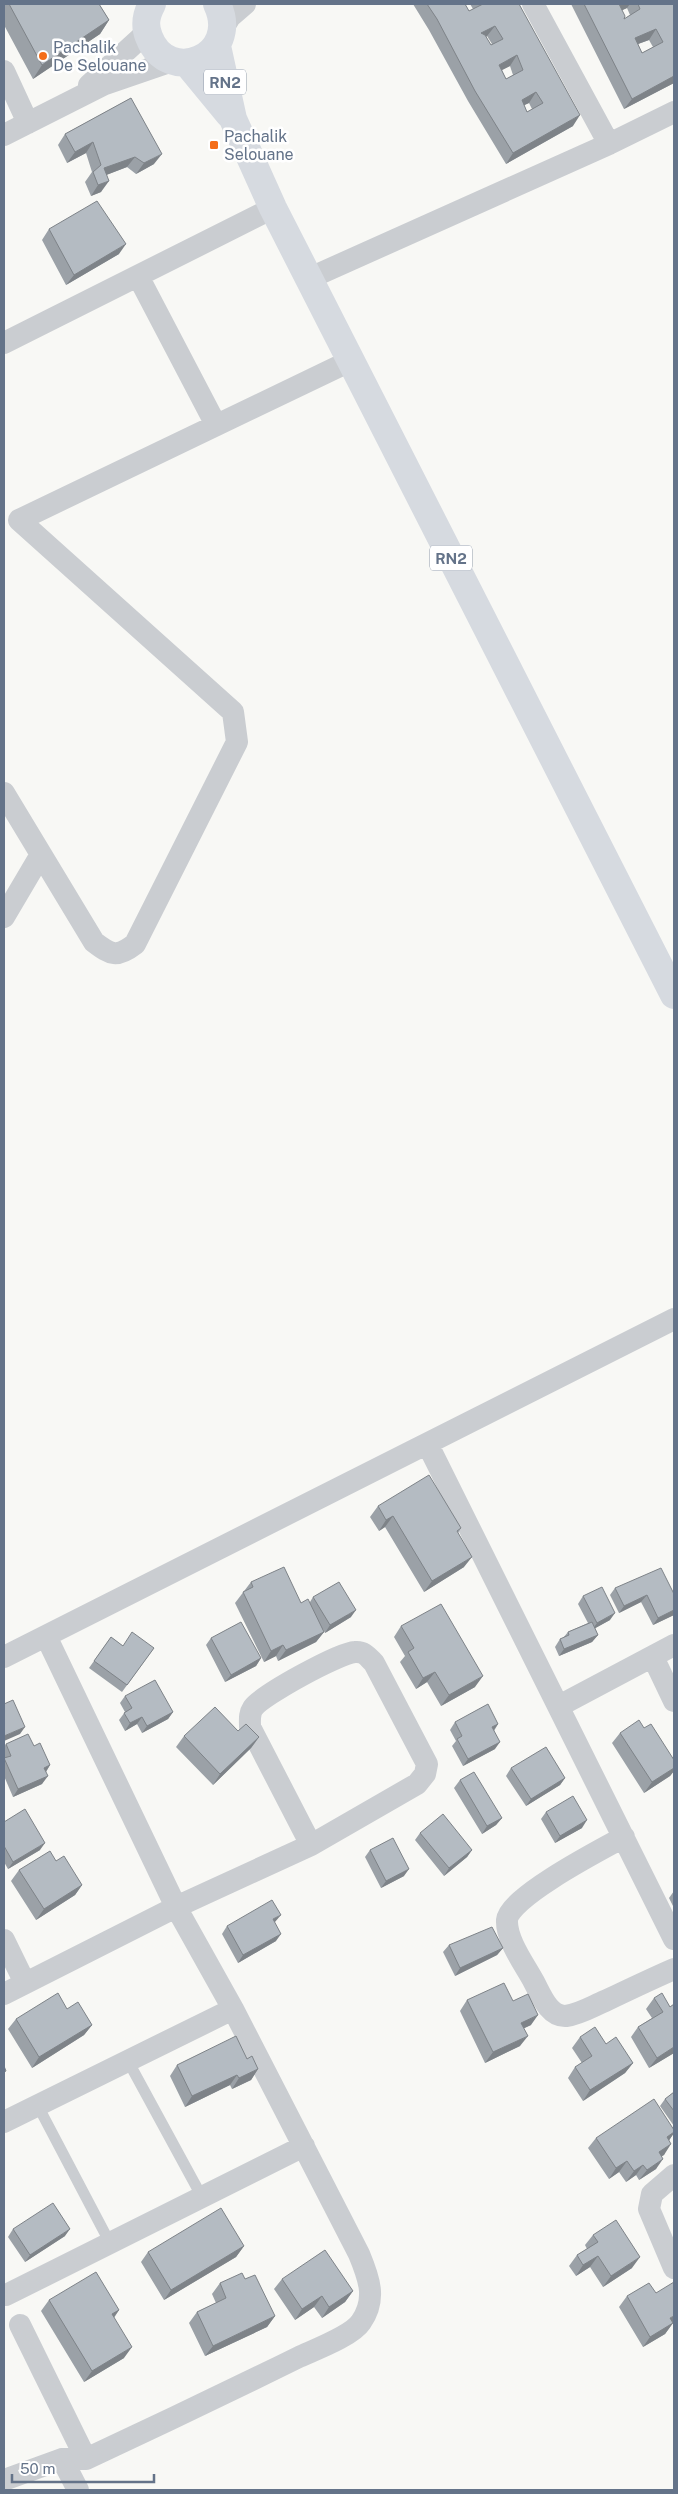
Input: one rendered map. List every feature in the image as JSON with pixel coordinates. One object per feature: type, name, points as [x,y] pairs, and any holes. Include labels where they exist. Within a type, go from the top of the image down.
[{"type":"highway","name":"RN2","points":[[148,12],[152,44],[160,54],[180,62],[233,119]]},
{"type":"highway","name":"RN2","points":[[180,62],[199,60],[219,26]]},
{"type":"highway","name":"RN2","points":[[219,26],[233,119],[273,208],[674,994]]},
{"type":"street","points":[[219,26],[245,4]]},
{"type":"street","points":[[533,4],[609,144]]},
{"type":"street","points":[[69,102],[148,12]]},
{"type":"street","points":[[4,135],[105,84],[180,62]]},
{"type":"street","points":[[4,71],[28,123]]},
{"type":"street","points":[[310,278],[609,144],[674,112]]},
{"type":"street","points":[[4,343],[273,208]]},
{"type":"street","points":[[138,276],[216,424]]},
{"type":"street","points":[[4,793],[40,856],[94,942],[108,952],[123,953],[135,944],[237,742],[234,712],[12,524],[350,361]]},
{"type":"street","points":[[4,917],[40,856]]},
{"type":"street","points":[[4,1657],[312,1500],[428,1445],[674,1319]]},
{"type":"street","points":[[428,1445],[674,1939]]},
{"type":"street","points":[[4,2480],[62,2459],[86,2459],[343,2336],[361,2324],[370,2303],[371,2284],[360,2254],[233,2009],[176,1907],[46,1636]]},
{"type":"street","points":[[559,1706],[674,1645]]},
{"type":"street","points":[[4,1994],[176,1907],[311,1845],[409,1789],[425,1774],[427,1764],[424,1755],[374,1663],[366,1654],[354,1652],[304,1674],[258,1702],[250,1715],[250,1726],[257,1742],[311,1845]]},
{"type":"street","points":[[653,1657],[674,1701]]},
{"type":"street","points":[[624,1837],[572,1866],[523,1898],[507,1917],[507,1925],[513,1941],[542,1996],[551,2010],[558,2015],[578,2013],[674,1969]]},
{"type":"street","points":[[4,1940],[25,1983]]},
{"type":"street","points":[[4,2122],[233,2009]]},
{"type":"street","points":[[86,2459],[12,2328],[5,2293],[304,2146]]},
{"type":"street","points":[[674,2176],[652,2194],[649,2209],[674,2268]]},
{"type":"street","points":[[62,2459],[78,2490]]},
{"type":"lane","points":[[128,2061],[202,2197]]},
{"type":"lane","points":[[38,2106],[110,2243]]},
{"type":"building","name":"Pachalik De Selouane","points":[[9,4],[99,4],[109,20],[42,65]]},
{"type":"building","points":[[427,4],[465,4],[469,11],[483,4],[519,4],[580,115],[513,153],[475,91],[437,19]],"holes":[[[495,26],[503,39],[491,45],[485,35],[481,33]],[[517,55],[523,70],[506,79],[499,65]],[[536,92],[543,103],[527,112],[522,100]]]},
{"type":"building","points":[[584,4],[619,4],[625,16],[624,19],[640,9],[638,4],[674,4],[674,76],[632,99]],"holes":[[[656,29],[663,42],[642,53],[635,38]]]},
{"type":"building","points":[[131,98],[162,154],[144,163],[135,157],[104,168],[109,181],[98,185],[93,172],[101,165],[93,142],[75,152],[65,134]]},
{"type":"building","points":[[97,201],[126,244],[74,275],[49,229]]},
{"type":"building","points":[[429,1475],[461,1528],[457,1531],[472,1557],[432,1581],[393,1516],[386,1520],[378,1506]]},
{"type":"building","points":[[284,1567],[301,1603],[308,1599],[324,1632],[286,1650],[283,1645],[271,1651],[243,1592],[253,1587],[251,1582]]},
{"type":"building","points":[[661,1568],[674,1594],[674,1610],[658,1618],[647,1595],[624,1606],[615,1588]]},
{"type":"building","points":[[339,1582],[356,1610],[330,1625],[313,1597]]},
{"type":"building","points":[[602,1587],[615,1613],[597,1623],[583,1596]]},
{"type":"building","points":[[441,1604],[483,1676],[449,1695],[435,1672],[423,1678],[408,1652],[414,1648],[401,1626]]},
{"type":"building","points":[[241,1622],[261,1658],[231,1675],[211,1638]]},
{"type":"building","points":[[592,1622],[598,1635],[564,1649],[560,1639],[569,1635],[568,1632]]},
{"type":"building","points":[[132,1632],[154,1648],[127,1685],[94,1661],[111,1637],[123,1646]]},
{"type":"building","points":[[155,1680],[173,1712],[147,1726],[142,1717],[130,1723],[124,1713],[132,1708],[125,1696]]},
{"type":"building","points":[[13,1700],[25,1727],[4,1736],[4,1704]]},
{"type":"building","points":[[488,1704],[498,1724],[492,1727],[500,1742],[468,1759],[457,1739],[462,1736],[455,1722]]},
{"type":"building","points":[[215,1707],[238,1731],[246,1724],[259,1737],[220,1774],[184,1736]]},
{"type":"building","points":[[639,1720],[644,1728],[651,1724],[674,1760],[674,1768],[652,1782],[620,1733]]},
{"type":"building","points":[[28,1734],[34,1746],[40,1743],[50,1765],[44,1768],[48,1776],[18,1789],[4,1758],[11,1756],[6,1744]]},
{"type":"building","points":[[546,1747],[565,1778],[531,1799],[511,1768]]},
{"type":"building","points":[[474,1772],[502,1818],[487,1826],[460,1780]]},
{"type":"building","points":[[573,1796],[587,1820],[560,1836],[546,1812]]},
{"type":"building","points":[[25,1809],[45,1843],[13,1862],[4,1846],[4,1822]]},
{"type":"building","points":[[443,1814],[472,1850],[449,1868],[420,1833]]},
{"type":"building","points":[[393,1838],[409,1869],[386,1881],[370,1850]]},
{"type":"building","points":[[50,1851],[56,1861],[64,1856],[82,1885],[44,1909],[19,1870]]},
{"type":"building","points":[[272,1900],[281,1915],[273,1919],[281,1934],[243,1955],[227,1926]]},
{"type":"building","points":[[492,1927],[503,1948],[460,1968],[449,1945]]},
{"type":"building","points":[[504,1983],[513,2001],[528,1994],[538,2015],[521,2023],[528,2036],[493,2052],[467,2000]]},
{"type":"building","points":[[58,1993],[67,2009],[78,2002],[92,2025],[39,2057],[16,2019]]},
{"type":"building","points":[[662,1993],[670,2007],[674,2004],[674,2047],[657,2058],[638,2027],[663,2012],[654,1998]]},
{"type":"building","points":[[595,2027],[606,2044],[616,2037],[633,2063],[590,2090],[575,2067],[592,2056],[580,2037]]},
{"type":"building","points":[[236,2036],[247,2059],[252,2056],[258,2069],[239,2078],[237,2075],[192,2096],[177,2065]]},
{"type":"building","points":[[674,2092],[674,2111],[665,2099]]},
{"type":"building","points":[[654,2099],[674,2130],[667,2137],[671,2144],[659,2152],[663,2159],[647,2170],[643,2165],[634,2171],[627,2161],[616,2168],[596,2138]]},
{"type":"building","points":[[53,2203],[70,2229],[30,2255],[13,2229]]},
{"type":"building","points":[[221,2208],[244,2246],[171,2290],[148,2252]]},
{"type":"building","points":[[616,2220],[640,2257],[611,2276],[598,2256],[583,2265],[577,2255],[598,2242],[593,2235]]},
{"type":"building","points":[[325,2250],[353,2291],[329,2307],[322,2296],[302,2309],[282,2279]]},
{"type":"building","points":[[96,2272],[119,2310],[112,2314],[132,2347],[92,2371],[49,2300]]},
{"type":"building","points":[[242,2273],[245,2279],[255,2275],[275,2316],[213,2346],[197,2312],[226,2298],[220,2283]]},
{"type":"building","points":[[674,2282],[674,2316],[670,2318],[673,2323],[650,2337],[627,2296],[649,2283],[656,2293]]},
{"type":"place","name":"Pachalik De Selouane","points":[[43,56]]},
{"type":"place","name":"Pachalik Selouane","points":[[214,145]]}]
